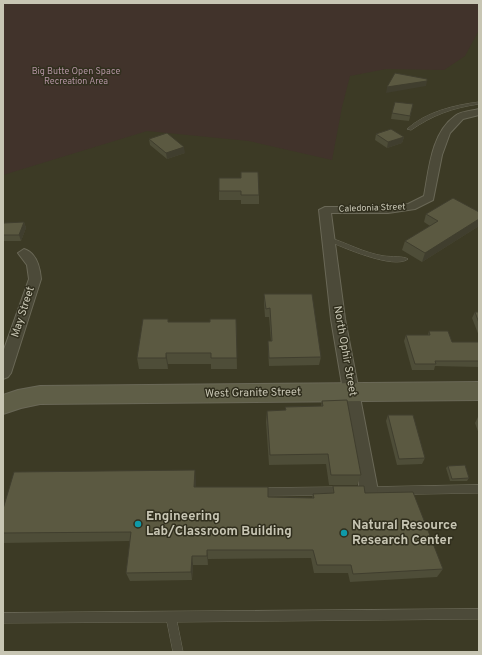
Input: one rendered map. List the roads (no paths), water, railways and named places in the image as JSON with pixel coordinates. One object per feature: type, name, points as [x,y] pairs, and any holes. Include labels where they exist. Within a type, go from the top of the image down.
[{"type":"street","name":"Caledonia Street","points":[[325,210],[396,209],[412,207],[429,198],[439,146],[450,125],[459,117],[479,112]]},
{"type":"street","name":"North Ophir Street","points":[[325,210],[338,319],[352,392],[361,491]]},
{"type":"street","name":"May Street","points":[[3,373],[35,278],[34,264],[24,253]]},
{"type":"street","name":"West Granite Street","points":[[12,399],[479,391]]},
{"type":"lane","points":[[409,129],[430,115],[448,109],[479,103]]},
{"type":"lane","points":[[328,239],[379,256],[405,259]]},
{"type":"lane","points":[[249,492],[479,489]]},
{"type":"lane","points":[[3,618],[479,614]]},
{"type":"lane","points":[[171,617],[178,652]]},
{"type":"place","name":"Engineering Lab/Classroom Building","points":[[138,524]]},
{"type":"place","name":"Natural Resource Research Center","points":[[344,533]]},
{"type":"park label","name":"Big Butte Open Space Recreation Area","points":[[76,76]]}]
